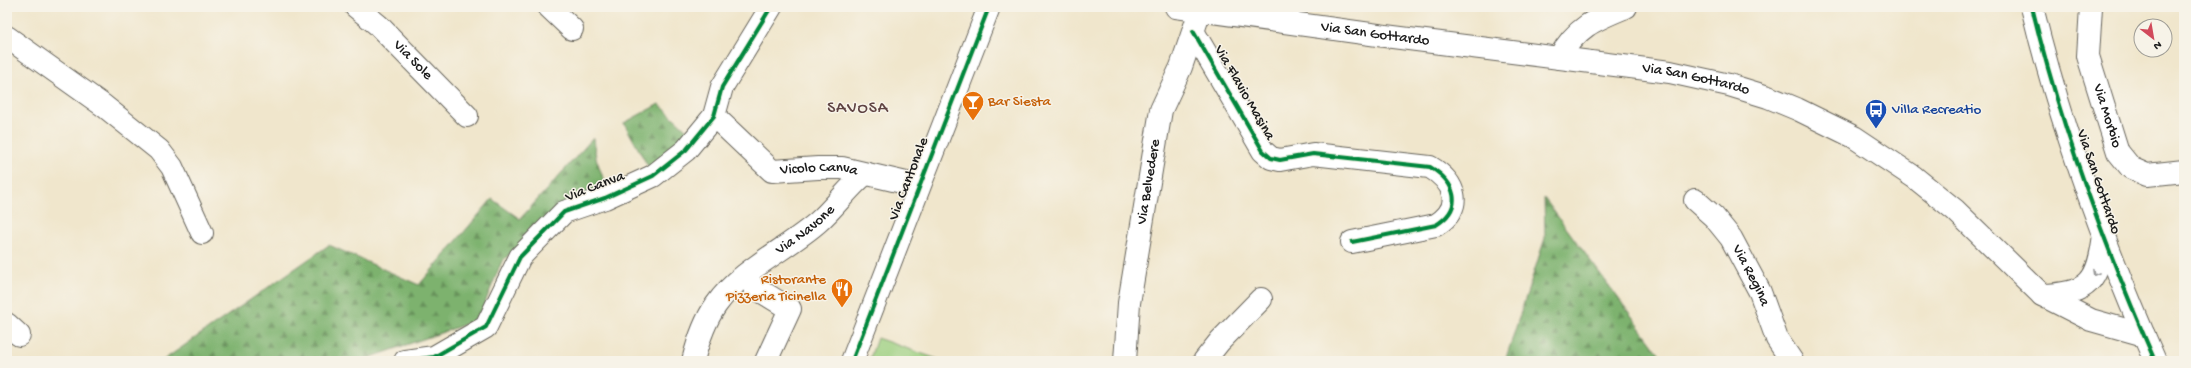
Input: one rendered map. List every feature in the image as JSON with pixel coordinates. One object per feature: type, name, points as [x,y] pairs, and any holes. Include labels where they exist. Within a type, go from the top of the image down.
[{"type":"street","name":"Via Sole","points":[[356,7],[378,25],[467,116]]},
{"type":"street","points":[[549,7],[572,29]]},
{"type":"street","name":"Via Canva","points":[[405,361],[434,357],[486,327],[520,257],[564,212],[605,198],[653,176],[686,150],[714,116],[722,87],[771,7]]},
{"type":"street","name":"Via Cantonale","points":[[852,361],[989,7]]},
{"type":"street","name":"Via San Gottardo","points":[[1176,7],[1202,9],[1384,36],[1670,72],[1699,77],[1768,97],[1825,122],[1854,137],[1914,177],[1954,210],[2042,295],[2091,320],[2144,335]]},
{"type":"street","points":[[1559,58],[1569,40],[1593,14],[1626,7]]},
{"type":"street","name":"Via San Gottardo","points":[[2032,7],[2057,99],[2104,236],[2155,361]]},
{"type":"street","name":"Via Morbio","points":[[2091,7],[2088,56],[2118,152],[2131,168],[2147,175],[2184,171]]},
{"type":"street","name":"Via Belvedere","points":[[1125,361],[1129,303],[1161,110],[1181,67],[1202,9]]},
{"type":"street","name":"Via Flavio Masina","points":[[1193,31],[1263,151],[1270,158],[1280,160],[1313,154],[1430,166],[1445,177],[1454,201],[1452,211],[1436,225],[1352,242]]},
{"type":"street","points":[[7,37],[104,106],[159,150],[172,167],[202,233]]},
{"type":"street","name":"Vicolo Canva","points":[[714,116],[772,171],[842,168],[919,186]]},
{"type":"street","name":"Via Navone","points":[[693,361],[701,331],[716,305],[733,285],[818,222],[849,187],[865,174]]},
{"type":"street","name":"Via Regina","points":[[1695,200],[1714,217],[1731,238],[1760,292],[1777,339],[1792,361]]},
{"type":"street","points":[[2042,295],[2068,293],[2088,283],[2098,266],[2104,236]]},
{"type":"street","points":[[754,287],[790,309],[766,361]]},
{"type":"street","points":[[1204,361],[1220,341],[1261,299]]},
{"type":"green space","points":[[659,104],[690,133],[651,172],[624,123]]},
{"type":"green space","points":[[593,138],[596,158],[607,189],[561,209],[502,261],[478,320],[360,361],[162,361],[329,245],[419,285],[492,199],[520,219]]},
{"type":"green space","points":[[1544,198],[1665,361],[1505,361],[1545,238]]},
{"type":"green space","points":[[877,338],[943,361],[869,361]]},
{"type":"cycle path","points":[[405,361],[434,357],[486,327],[520,257],[564,212],[605,198],[653,176],[686,150],[714,116],[722,87],[771,7]]},
{"type":"cycle path","points":[[852,361],[989,7]]},
{"type":"cycle path","points":[[2032,7],[2056,97],[2070,142],[2119,275],[2155,361]]},
{"type":"cycle path","points":[[1193,31],[1263,151],[1271,158],[1280,160],[1313,154],[1430,167],[1439,173],[1451,187],[1453,195],[1451,210],[1445,218],[1436,225],[1352,242]]},
{"type":"place","name":"Bar Siesta","points":[[973,122]]},
{"type":"place","name":"Villa Recreatio","points":[[1876,130]]},
{"type":"place","name":"Ristorante Pizzeria Ticinella","points":[[842,308]]},
{"type":"district","name":"SAVOSA","points":[[858,109]]}]
